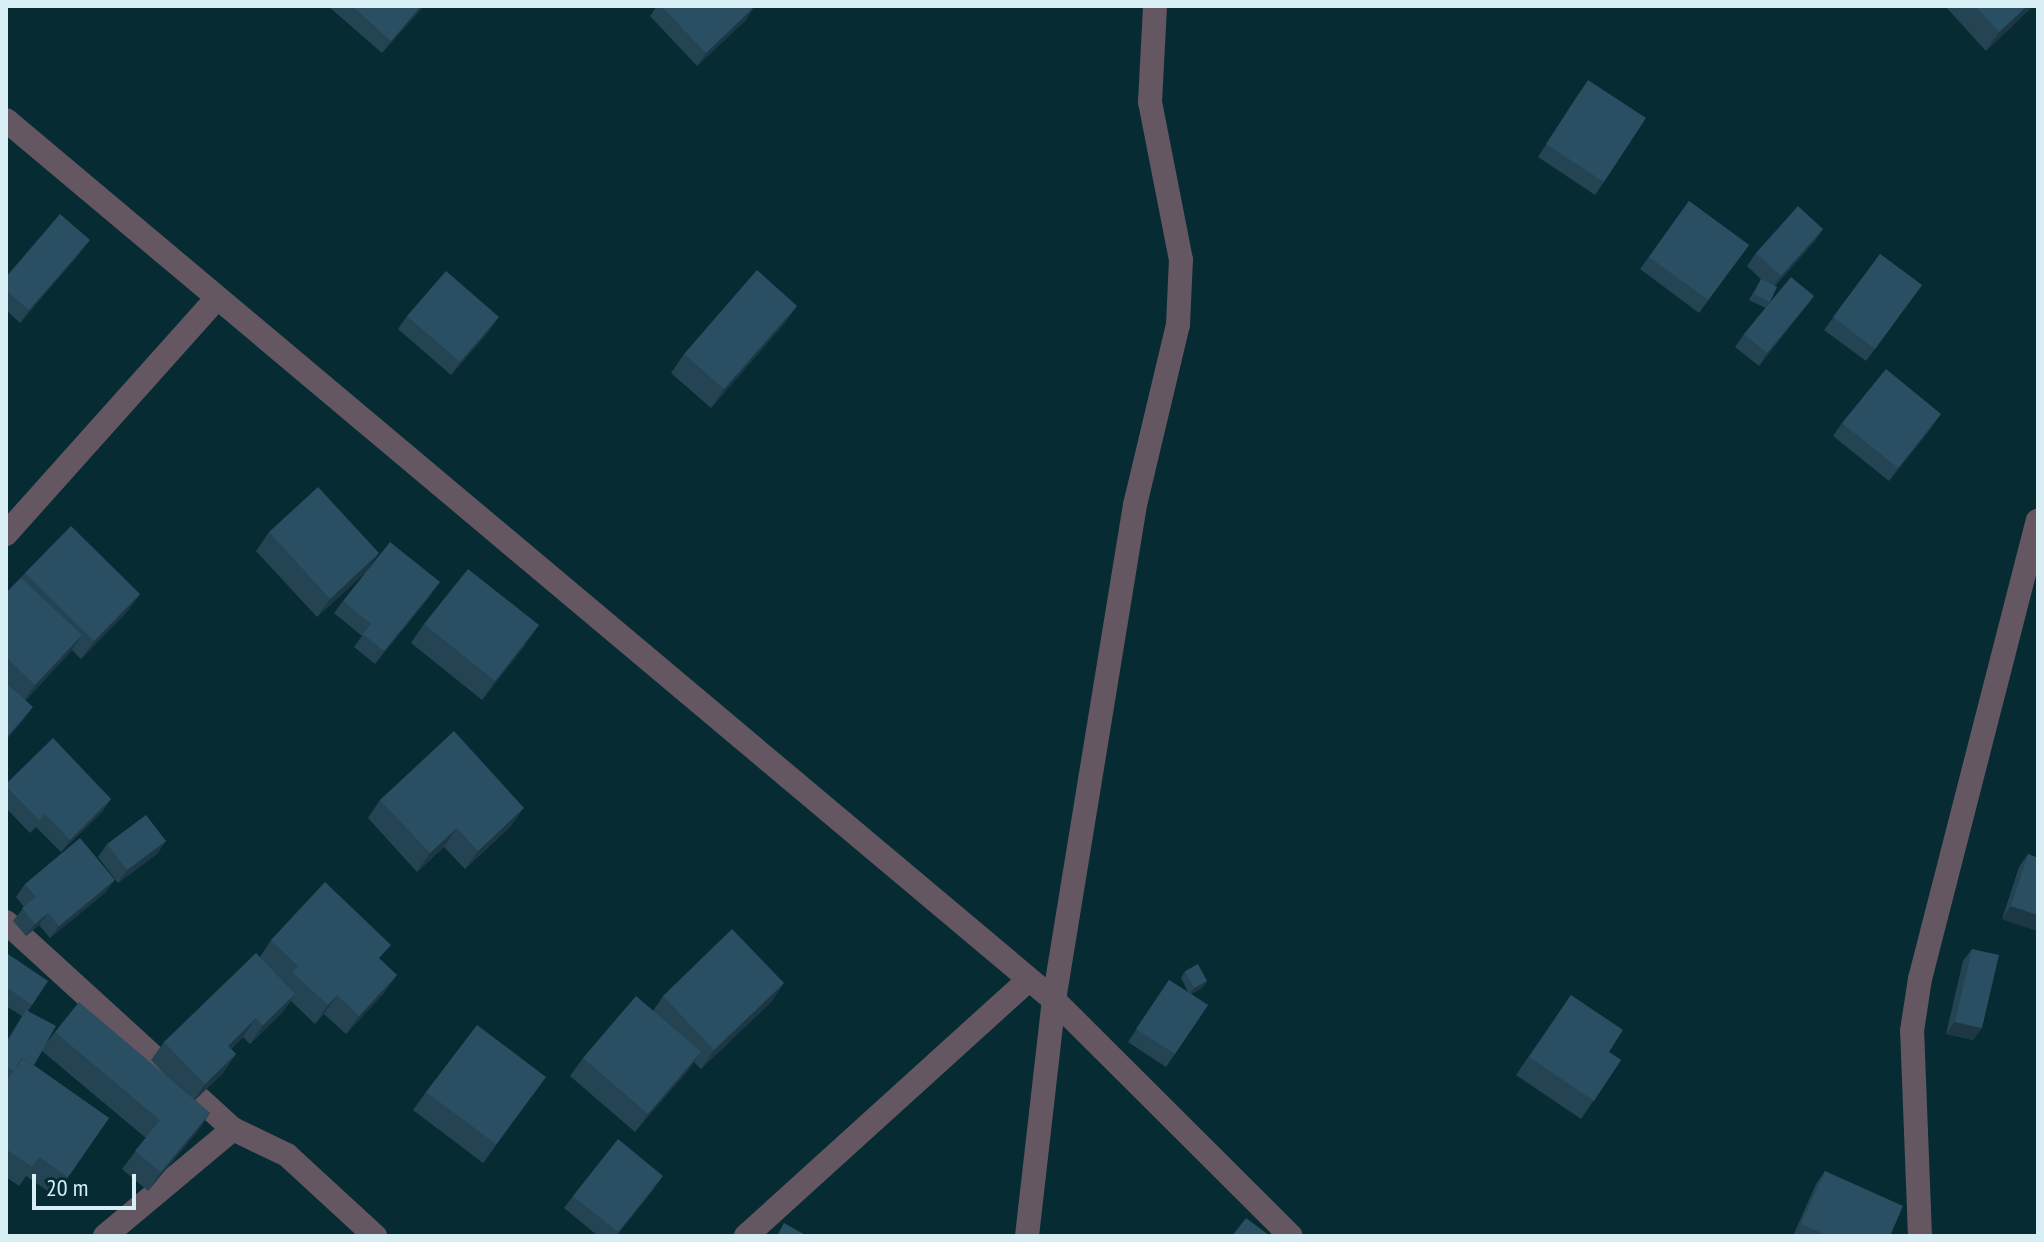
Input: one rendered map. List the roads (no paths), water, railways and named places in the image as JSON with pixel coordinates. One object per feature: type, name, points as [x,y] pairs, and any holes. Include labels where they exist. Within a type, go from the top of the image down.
[{"type":"street","points":[[1027,1236],[1054,1000],[1135,505],[1178,325],[1181,260],[1150,102],[1155,6]]},
{"type":"street","points":[[6,120],[215,300],[1054,1000],[1291,1236]]},
{"type":"street","points":[[6,534],[215,300]]},
{"type":"street","points":[[1920,1236],[1912,1031],[1920,979],[2038,521]]},
{"type":"street","points":[[6,922],[233,1129],[287,1155],[375,1236]]},
{"type":"street","points":[[746,1236],[1029,979]]},
{"type":"street","points":[[105,1236],[233,1129]]}]
